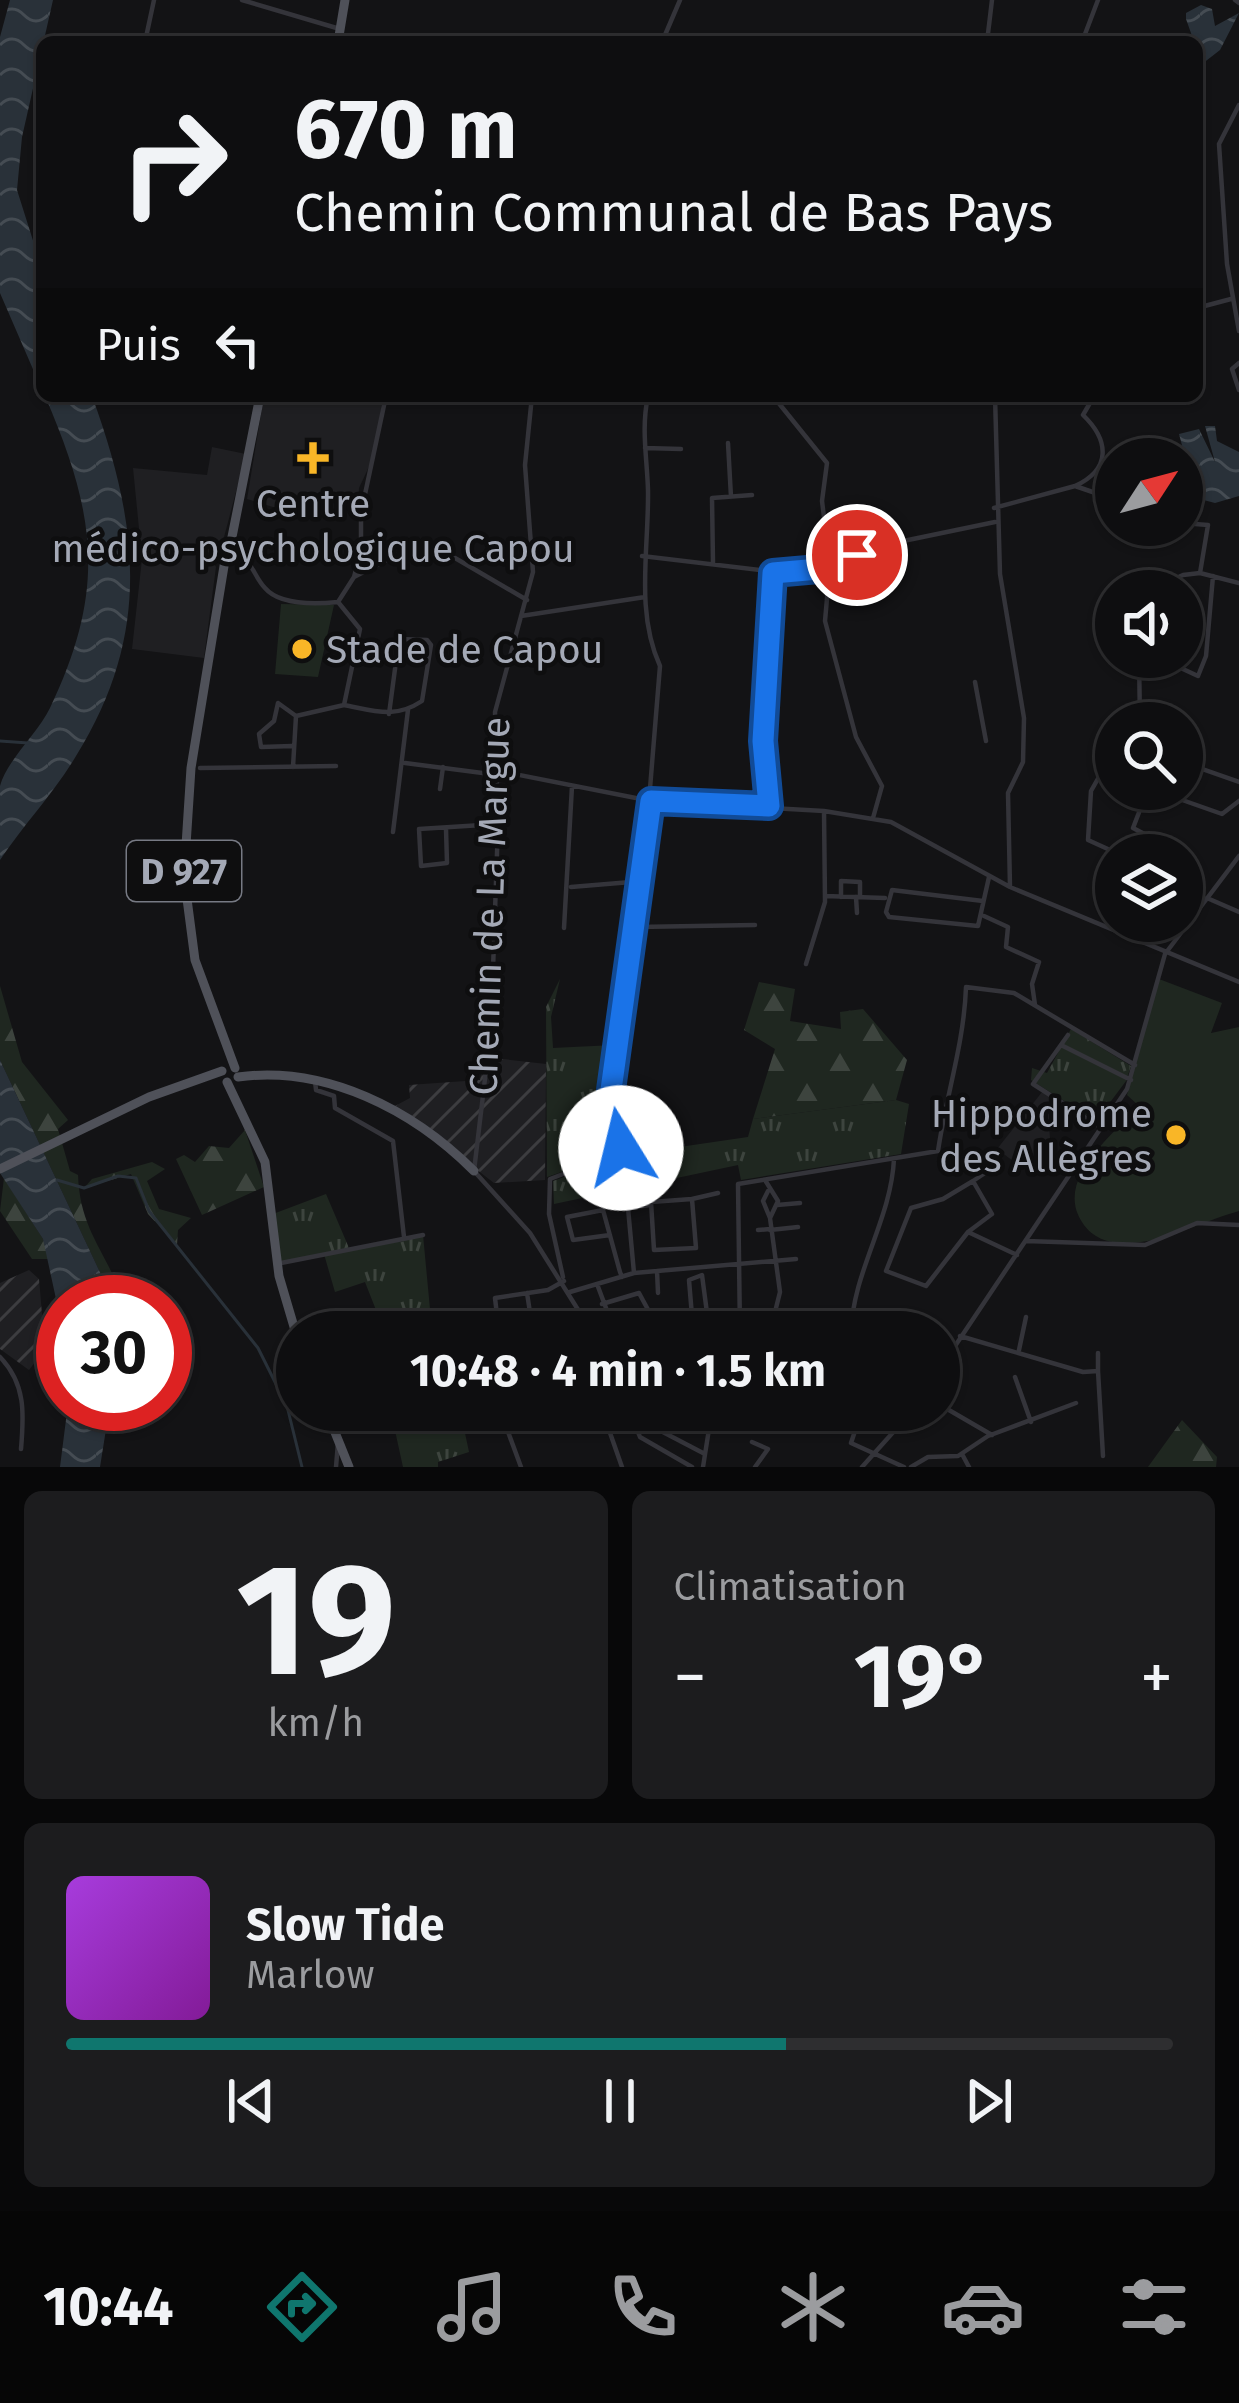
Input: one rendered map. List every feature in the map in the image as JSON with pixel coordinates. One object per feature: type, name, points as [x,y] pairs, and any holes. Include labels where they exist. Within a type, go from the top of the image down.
[{"type":"main road","points":[[339,36],[344,0]]},
{"type":"main road","name":"D 927","points":[[259,402],[191,768],[184,886],[195,960],[218,1011],[235,1097],[265,1162],[277,1264],[290,1311]]},
{"type":"main road","points":[[0,1169],[154,1095],[230,1074],[315,1081],[400,1113],[474,1171]]},
{"type":"main road","points":[[335,1431],[350,1467]]},
{"type":"street","points":[[146,36],[154,0]]},
{"type":"street","points":[[242,0],[340,29]]},
{"type":"street","points":[[665,36],[680,0]]},
{"type":"street","points":[[988,36],[992,0]]},
{"type":"street","points":[[1084,36],[1098,0]]},
{"type":"street","points":[[1239,105],[1219,144],[1231,299],[1239,331]]},
{"type":"street","points":[[1203,306],[1231,299]]},
{"type":"street","points":[[1239,363],[1232,369],[1239,390]]},
{"type":"street","points":[[338,602],[354,577],[362,550],[361,513],[385,402]]},
{"type":"street","name":"Chemin de La Margue","points":[[474,1171],[490,1046],[498,824],[495,712],[533,572],[525,465],[531,402]]},
{"type":"street","points":[[563,1280],[549,1214],[550,1179],[620,1153],[611,1090],[643,881],[652,726],[661,667],[648,643],[643,556],[648,402]]},
{"type":"street","points":[[778,402],[827,464],[822,501],[830,565],[825,621],[856,737],[882,786],[873,818]]},
{"type":"street","points":[[994,402],[995,522],[1024,718],[1023,763],[1008,793],[1010,887]]},
{"type":"street","points":[[994,508],[1075,486],[1091,476],[1106,450],[1102,433],[1083,415],[1091,402]]},
{"type":"street","points":[[728,443],[731,497]]},
{"type":"street","points":[[645,448],[682,449]]},
{"type":"street","points":[[1075,486],[1095,493]]},
{"type":"street","points":[[713,563],[711,500],[752,495]]},
{"type":"street","points":[[643,556],[773,573],[830,565],[884,545],[995,522]]},
{"type":"street","points":[[1200,570],[1208,525],[1203,525]]},
{"type":"street","points":[[230,553],[246,558],[264,587],[279,599],[338,602],[360,629],[344,705]]},
{"type":"street","points":[[354,577],[387,560],[455,558],[526,600]]},
{"type":"street","points":[[769,806],[763,741],[773,573]]},
{"type":"street","points":[[1203,574],[1239,583]]},
{"type":"street","points":[[1203,664],[1213,576]]},
{"type":"street","points":[[521,616],[647,597]]},
{"type":"street","points":[[292,746],[261,747],[259,734],[274,721],[278,704],[296,716],[344,705],[389,714],[408,710],[425,697],[431,646],[403,637],[389,714]]},
{"type":"street","points":[[975,682],[986,741]]},
{"type":"street","points":[[392,832],[405,763],[408,710]]},
{"type":"street","points":[[293,767],[296,716]]},
{"type":"street","points":[[405,763],[498,773],[651,801],[769,806],[873,818],[912,830],[1010,887],[1239,982]]},
{"type":"street","points":[[200,768],[335,766]]},
{"type":"street","points":[[440,789],[443,767]]},
{"type":"street","points":[[1203,769],[1239,782]]},
{"type":"street","points":[[1095,783],[1088,840],[1095,843]]},
{"type":"street","points":[[564,928],[572,786]]},
{"type":"street","points":[[1203,807],[1222,814],[1239,802]]},
{"type":"street","points":[[1138,810],[1133,828],[1147,834]]},
{"type":"street","points":[[806,964],[825,896],[824,811]]},
{"type":"street","points":[[446,829],[447,863],[421,866],[419,829],[498,824]]},
{"type":"street","points":[[1098,1371],[1083,1372],[961,1336],[1131,1079],[1165,954],[1239,856]]},
{"type":"street","points":[[983,902],[895,890],[888,899],[889,917],[978,926],[984,916],[989,877]]},
{"type":"street","points":[[568,888],[643,881]]},
{"type":"street","points":[[841,896],[841,881],[860,882],[857,913]]},
{"type":"street","points":[[825,896],[888,899]]},
{"type":"street","points":[[1207,898],[1239,912]]},
{"type":"street","points":[[984,916],[1007,925],[1006,947],[1039,962],[1032,984],[1038,996],[1035,1005]]},
{"type":"street","points":[[637,927],[755,926]]},
{"type":"street","points":[[741,1311],[738,1184],[938,1151],[943,1102],[963,1038],[966,987],[1000,988],[1135,1065]]},
{"type":"street","points":[[1068,1035],[1033,1084],[1100,1127]]},
{"type":"street","points":[[1061,1045],[1131,1079]]},
{"type":"street","points":[[315,1081],[316,1090],[334,1096],[335,1108],[393,1141],[404,1237]]},
{"type":"street","points":[[855,1311],[864,1267],[887,1213],[894,1159]]},
{"type":"street","points":[[474,1171],[500,1195],[580,1311]]},
{"type":"street","points":[[973,1181],[992,1214],[968,1232],[926,1286],[886,1270],[911,1208],[943,1199],[985,1173]]},
{"type":"street","points":[[765,1180],[777,1205]]},
{"type":"street","points":[[763,1201],[768,1191]]},
{"type":"street","points":[[634,1273],[628,1208],[718,1193]]},
{"type":"street","points":[[650,1205],[654,1250],[696,1248],[692,1199]]},
{"type":"street","points":[[754,1202],[763,1201]]},
{"type":"street","points":[[763,1201],[770,1217],[779,1294],[775,1311]]},
{"type":"street","points":[[777,1205],[800,1203]]},
{"type":"street","points":[[770,1217],[777,1205]]},
{"type":"street","points":[[610,1235],[573,1240],[567,1217],[601,1209],[610,1235],[622,1277]]},
{"type":"street","points":[[1027,1241],[1145,1245],[1197,1223],[1239,1225]]},
{"type":"street","points":[[758,1230],[798,1227]]},
{"type":"street","points":[[968,1232],[1017,1256]]},
{"type":"street","points":[[277,1264],[422,1235]]},
{"type":"street","points":[[570,1292],[634,1273],[696,1272],[796,1259]]},
{"type":"street","points":[[657,1271],[658,1293]]},
{"type":"street","points":[[696,1272],[705,1278],[708,1311]]},
{"type":"street","points":[[692,1311],[689,1280],[696,1272]]},
{"type":"street","points":[[497,1311],[495,1298],[563,1280]]},
{"type":"street","points":[[597,1283],[605,1311]]},
{"type":"street","points":[[527,1293],[531,1311]]},
{"type":"street","points":[[602,1304],[638,1293],[648,1311]]},
{"type":"street","points":[[1018,1350],[1026,1317]]},
{"type":"street","points":[[1097,1353],[1103,1456]]},
{"type":"street","points":[[0,1357],[13,1371],[22,1396],[21,1449]]},
{"type":"street","points":[[1016,1377],[1031,1422]]},
{"type":"street","points":[[854,1431],[850,1441],[907,1467],[928,1456],[962,1454],[992,1435],[1076,1403]]},
{"type":"street","points":[[960,1416],[992,1435]]},
{"type":"street","points":[[508,1431],[521,1467]]},
{"type":"street","points":[[609,1431],[622,1467]]},
{"type":"street","points":[[637,1431],[692,1467]]},
{"type":"street","points":[[666,1431],[703,1453]]},
{"type":"street","points":[[703,1467],[707,1431]]},
{"type":"street","points":[[862,1467],[895,1431]]},
{"type":"street","points":[[336,1467],[339,1441]]},
{"type":"street","points":[[752,1442],[769,1449],[755,1467]]},
{"type":"street","points":[[664,1451],[668,1467]]},
{"type":"street","points":[[962,1454],[969,1467]]},
{"type":"shaded area","name":"Centre médico-psychologique Capou","points":[[263,402],[382,402],[374,456],[359,488],[358,509],[310,494],[302,516],[247,499]]},
{"type":"shaded area","points":[[212,447],[246,454],[223,541],[208,553],[216,567],[204,658],[132,649],[142,559],[133,468],[207,475]]},
{"type":"shaded area","points":[[485,1057],[546,1064],[545,1180],[494,1183],[395,1106],[410,1098],[409,1085],[480,1080]]},
{"type":"shaded area","points":[[1042,1092],[1061,1104],[1049,1126],[1051,1149],[1033,1176],[997,1149]]},
{"type":"shaded area","points":[[29,1270],[36,1276],[36,1361],[29,1370],[0,1349],[0,1283]]},
{"type":"green space","name":"Stade de Capou","points":[[281,604],[334,605],[318,677],[275,674]]},
{"type":"green space","points":[[560,979],[551,1017],[553,1048],[615,1045],[608,1091],[619,1152],[547,1177],[546,1007]]},
{"type":"green space","name":"Hippodrome des Allègres","points":[[1159,979],[1222,1003],[1211,1033],[1239,1027],[1239,1211],[1152,1240],[1116,1243],[1087,1229],[1075,1206],[1075,1190],[1090,1159],[1139,1106],[1127,1095]]},
{"type":"green space","points":[[759,982],[795,989],[790,1021],[841,1029],[840,1012],[863,1009],[907,1060],[896,1100],[753,1119],[775,1049],[744,1030]]},
{"type":"green space","points":[[0,986],[22,1062],[68,1120],[58,1129],[70,1171],[78,1175],[89,1226],[113,1275],[101,1275],[0,1060]]},
{"type":"green space","points":[[1071,1029],[1131,1066],[1126,1081],[1096,1121],[1031,1080],[1032,1068],[1047,1073]]},
{"type":"green space","points":[[896,1100],[909,1104],[901,1154],[741,1180],[738,1165],[554,1204],[553,1181],[625,1155],[748,1137],[753,1119]]},
{"type":"green space","points":[[245,1130],[264,1187],[202,1215],[176,1159],[184,1155],[195,1162],[209,1146],[229,1148]]},
{"type":"green space","points":[[152,1162],[165,1169],[147,1181],[159,1209],[191,1218],[178,1230],[177,1245],[148,1214],[131,1174],[84,1188],[92,1179]]},
{"type":"green space","points":[[4,1178],[43,1239],[49,1259],[32,1259],[0,1211]]},
{"type":"green space","points":[[326,1194],[349,1248],[423,1235],[430,1311],[376,1311],[365,1282],[335,1292],[324,1254],[277,1264],[273,1214]]},
{"type":"green space","points":[[1182,1420],[1217,1457],[1216,1467],[1148,1467]]},
{"type":"green space","points":[[395,1431],[464,1431],[469,1452],[438,1462],[438,1467],[403,1467]]},
{"type":"water","points":[[10,0],[53,0],[45,36],[36,36],[36,75],[22,137],[17,190],[36,250],[36,376],[0,293],[0,37]]},
{"type":"water","points":[[1201,5],[1212,9],[1215,26],[1239,13],[1220,50],[1203,63],[1203,36],[1192,36],[1186,13]]},
{"type":"water","points":[[47,402],[94,402],[128,534],[127,622],[100,711],[67,770],[0,860],[0,786],[50,708],[68,665],[87,588],[84,515]]},
{"type":"water","points":[[1205,426],[1215,426],[1217,441],[1239,452],[1239,496],[1215,503],[1203,500],[1203,438],[1180,438],[1179,434],[1199,429],[1215,462]]},
{"type":"water","points":[[0,1060],[101,1275],[51,1275],[43,1239],[0,1173]]},
{"type":"water","points":[[65,1431],[106,1431],[100,1467],[60,1467]]},
{"type":"waterway","points":[[0,741],[28,743]]},
{"type":"waterway","points":[[57,1180],[84,1188],[118,1176],[136,1178],[149,1211],[258,1348],[287,1406],[302,1467]]},
{"type":"place","name":"Centre médico-psychologique Capou","points":[[313,458]]},
{"type":"place","name":"Stade de Capou","points":[[302,649]]},
{"type":"place","name":"Hippodrome des Allègres","points":[[1176,1135]]},
{"type":"route","points":[[621,1148],[611,1090],[640,911],[651,801],[769,806],[763,741],[773,573],[819,569],[857,555]]}]
